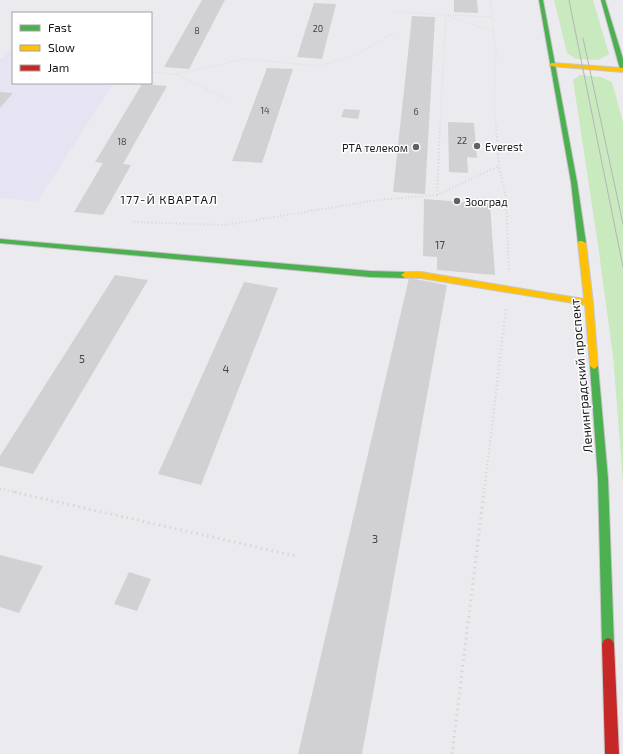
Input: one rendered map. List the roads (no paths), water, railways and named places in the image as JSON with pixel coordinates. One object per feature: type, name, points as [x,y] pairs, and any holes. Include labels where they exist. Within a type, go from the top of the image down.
[{"type":"main road","name":"Ленинградский проспект","points":[[541,0],[574,182],[589,303],[603,479],[612,754]]},
{"type":"main road","points":[[552,65],[623,69],[603,0]]},
{"type":"main road","points":[[0,241],[370,274],[421,275],[589,303]]},
{"type":"tram line","points":[[569,0],[623,267]]},
{"type":"tram line","points":[[583,38],[623,224]]},
{"type":"place","name":"Everest","points":[[477,146]]},
{"type":"place","name":"РТА телеком","points":[[416,147]]},
{"type":"place","name":"Зооград","points":[[457,201]]},
{"type":"district","name":"177-Й КВАРТАЛ","points":[[169,199]]}]
